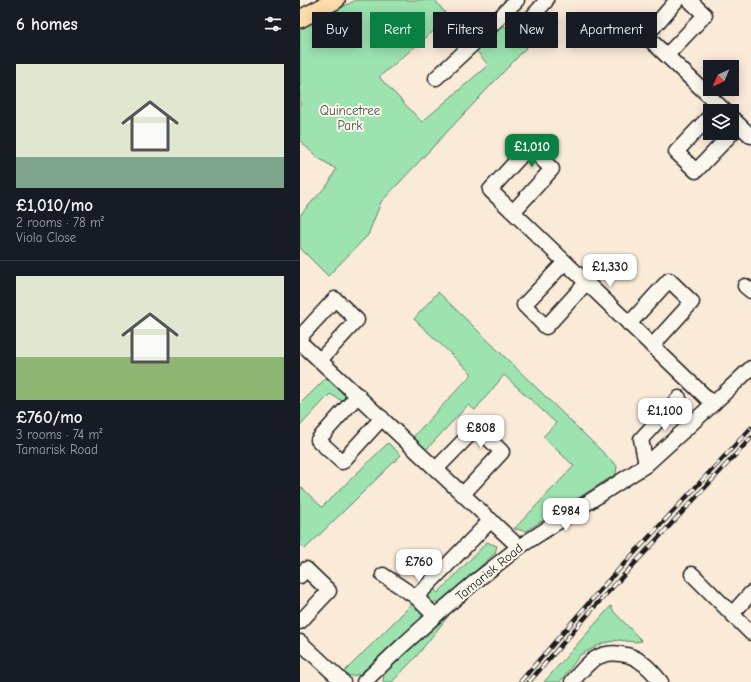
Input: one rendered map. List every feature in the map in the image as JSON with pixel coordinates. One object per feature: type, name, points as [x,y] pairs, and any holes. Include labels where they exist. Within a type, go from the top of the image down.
[{"type":"main road","points":[[300,19],[336,0]]},
{"type":"street","points":[[436,78],[517,0]]},
{"type":"street","points":[[536,12],[546,0]]},
{"type":"street","points":[[677,0],[646,36],[666,55],[711,104]]},
{"type":"street","points":[[666,55],[705,15],[689,0]]},
{"type":"street","points":[[703,125],[676,152],[696,171],[723,140]]},
{"type":"street","points":[[739,130],[751,136]]},
{"type":"street","points":[[513,212],[552,169],[529,147],[490,190],[713,404]]},
{"type":"street","points":[[565,262],[524,306],[546,327],[586,283]]},
{"type":"street","points":[[629,324],[669,280],[692,302],[652,346]]},
{"type":"street","points":[[300,337],[335,299],[357,320],[320,360]]},
{"type":"street","points":[[300,342],[519,547]]},
{"type":"street","name":"Tamarisk Road","points":[[366,682],[435,616],[519,547],[646,465],[751,368]]},
{"type":"street","points":[[358,395],[318,440],[342,462],[382,418]]},
{"type":"street","points":[[646,465],[641,439],[679,398]]},
{"type":"street","points":[[436,469],[477,427],[502,452],[463,494]]},
{"type":"street","points":[[416,597],[491,520]]},
{"type":"street","points":[[300,576],[306,569],[329,591],[300,622]]},
{"type":"street","points":[[692,574],[751,633]]},
{"type":"street","points":[[383,575],[416,597],[435,616]]},
{"type":"street","points":[[732,614],[751,593]]},
{"type":"street","points":[[300,642],[343,682]]},
{"type":"street","points":[[572,682],[585,666],[595,658],[605,654],[618,653],[631,655],[641,662],[661,682]]},
{"type":"green space","name":"Quincetree Park","points":[[356,0],[435,0],[444,12],[433,12],[433,31],[425,38],[425,12],[370,12],[370,48],[413,48],[379,77],[422,122],[488,65],[474,48],[497,48],[497,19],[505,26],[505,48],[526,48],[381,202],[368,235],[328,276],[300,248],[300,215],[329,183],[336,169],[317,157],[300,141],[300,29],[312,23],[312,48],[362,48],[362,12],[333,12]]},
{"type":"green space","points":[[438,292],[617,466],[616,474],[526,531],[514,529],[574,466],[543,437],[556,423],[504,375],[475,410],[468,405],[424,452],[411,439],[472,374],[414,319]]},
{"type":"green space","points":[[327,377],[345,396],[342,401],[330,394],[300,426],[300,404]]},
{"type":"green space","points":[[388,443],[401,455],[305,549],[300,545],[300,486],[322,507]]},
{"type":"green space","points":[[487,542],[497,546],[495,553],[444,600],[433,603],[423,594],[430,586],[438,593]]},
{"type":"green space","points":[[415,601],[422,611],[421,618],[417,623],[360,674],[353,676],[341,675]]},
{"type":"green space","points":[[611,606],[614,612],[642,641],[634,642],[619,640],[603,643],[580,655],[560,682],[544,682]]},
{"type":"green space","points":[[449,615],[415,658],[392,682],[383,682],[384,673]]},
{"type":"railway","points":[[520,682],[608,581],[751,428]]},
{"type":"railway","points":[[529,682],[597,604],[751,438]]}]
